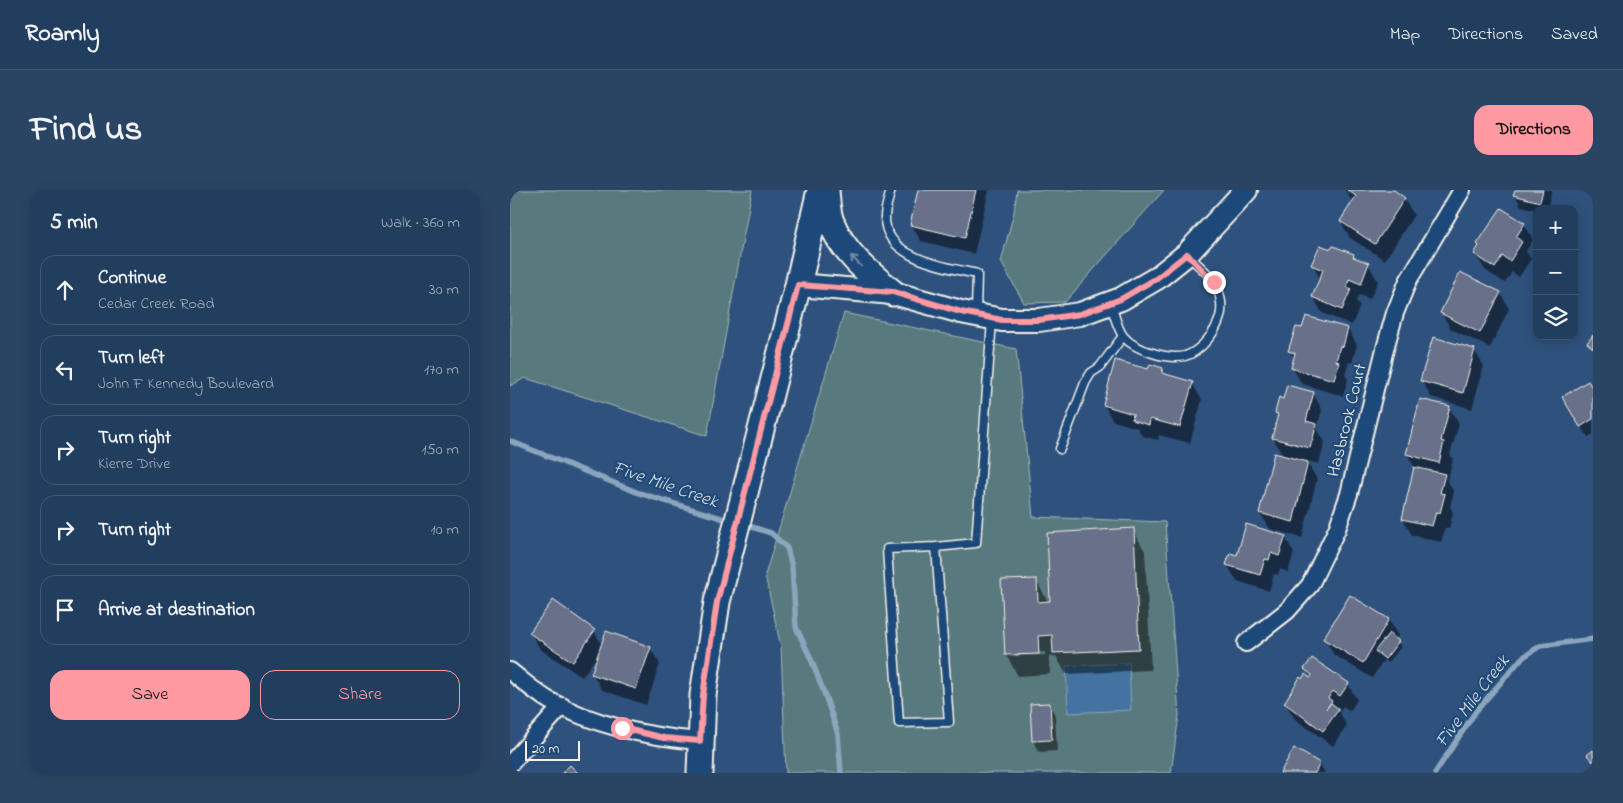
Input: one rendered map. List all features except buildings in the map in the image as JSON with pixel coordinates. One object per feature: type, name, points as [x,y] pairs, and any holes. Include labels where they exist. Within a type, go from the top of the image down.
[{"type":"main road","points":[[700,773],[703,695],[717,602],[798,285],[820,190]]},
{"type":"main road","points":[[826,190],[832,224],[842,243],[868,273],[893,292]]},
{"type":"street","points":[[798,285],[893,292],[961,312],[1002,320],[1039,320],[1080,314],[1110,304],[1157,278],[1187,254],[1246,190]]},
{"type":"street","name":"Hasbrook Court","points":[[1246,643],[1287,611],[1310,585],[1337,529],[1349,494],[1395,313],[1408,281],[1462,190]]},
{"type":"street","points":[[510,671],[549,700],[578,714],[622,728],[664,738],[700,741]]},
{"type":"street","points":[[510,764],[562,706]]},
{"type":"lane","points":[[891,190],[885,218],[890,238],[906,252],[928,262],[977,274],[984,316],[976,543],[887,549],[899,723],[949,722],[936,547]]},
{"type":"lane","points":[[1110,304],[1123,336],[1141,349],[1165,356],[1185,356],[1202,347],[1220,317],[1221,298],[1214,282],[1187,254]]},
{"type":"lane","points":[[1060,448],[1085,383],[1091,373],[1100,367],[1123,336]]},
{"type":"green space","points":[[510,190],[752,190],[707,436],[525,378],[510,386]]},
{"type":"green space","points":[[1017,190],[1164,190],[1065,302],[1024,303],[1001,262],[1014,212]]},
{"type":"green space","points":[[844,313],[1016,349],[1033,517],[1165,522],[1179,715],[1171,773],[786,773],[781,647],[765,575]]},
{"type":"water","points":[[1129,663],[1131,710],[1068,713],[1066,666]]},
{"type":"waterway","name":"Five Mile Creek","points":[[510,441],[639,493],[731,521]]},
{"type":"waterway","name":"Five Mile Creek","points":[[742,524],[771,533],[787,548],[792,567],[796,627],[811,659],[838,734],[841,773]]},
{"type":"waterway","name":"Five Mile Creek","points":[[1435,773],[1476,711],[1522,658],[1540,646],[1593,639]]},
{"type":"route","points":[[622,728],[664,738],[700,741],[703,695],[717,602],[798,285],[893,292],[961,312],[1002,320],[1039,320],[1080,314],[1110,304],[1142,288],[1187,254],[1214,282]]}]
